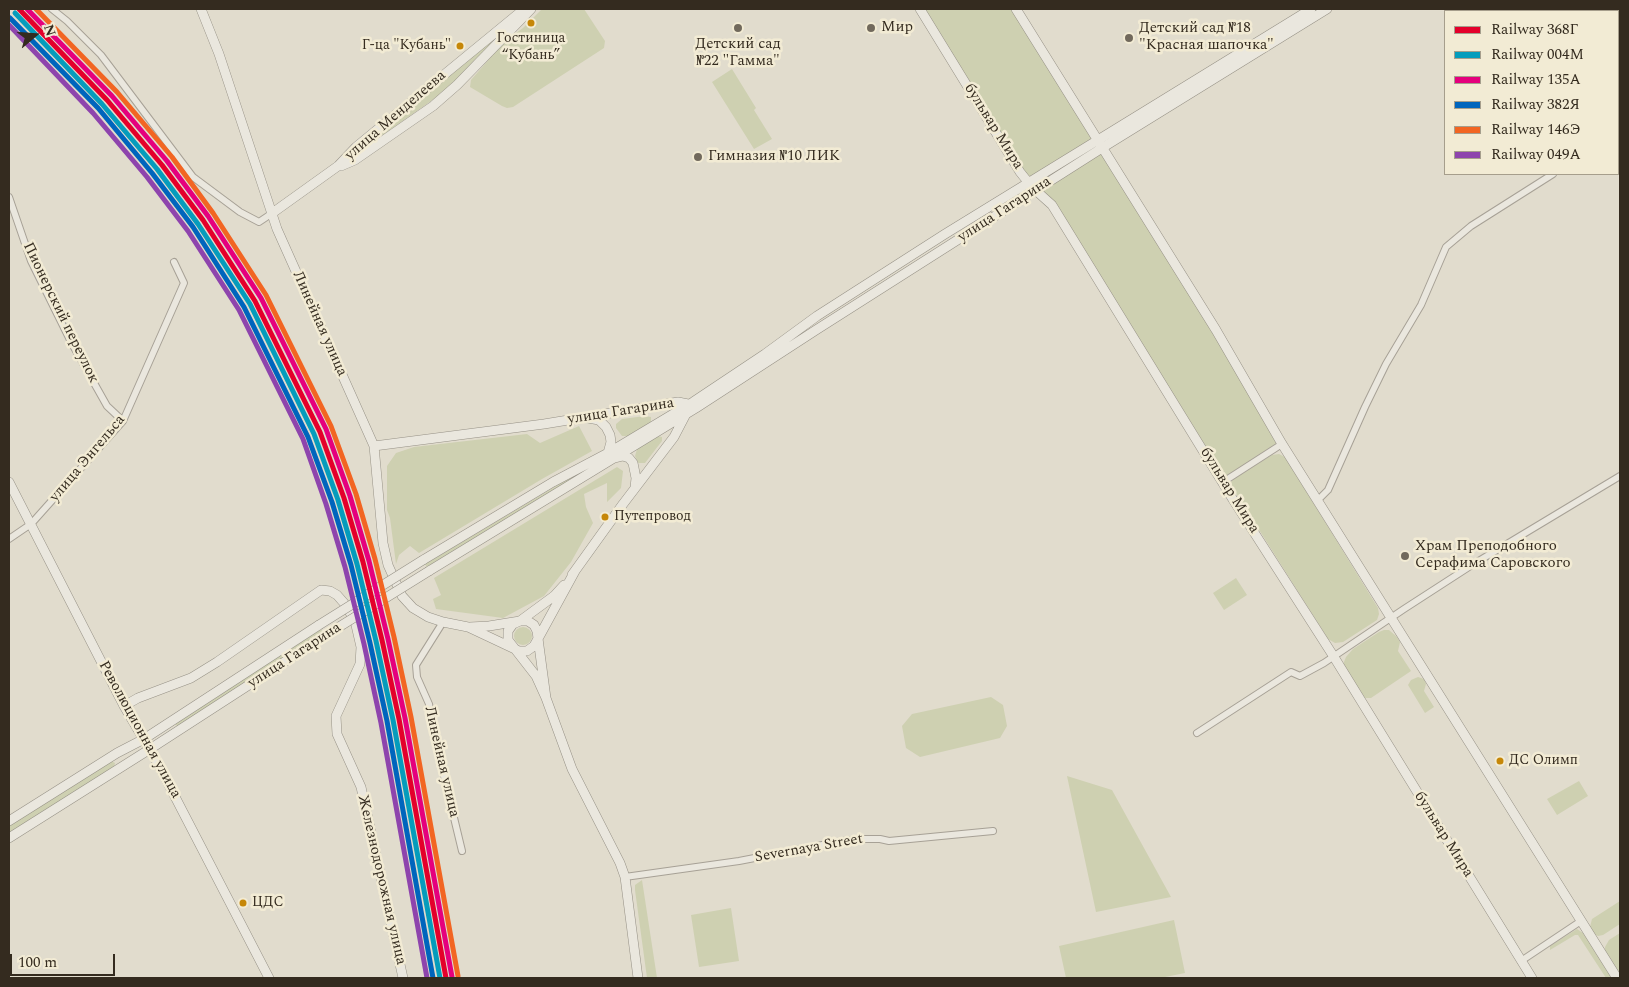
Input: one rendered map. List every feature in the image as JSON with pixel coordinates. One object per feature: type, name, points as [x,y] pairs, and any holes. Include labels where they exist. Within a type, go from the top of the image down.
[{"type":"main road","name":"Линейная улица","points":[[200,9],[219,54],[276,229],[374,446],[380,519],[388,565],[402,596],[413,608],[428,617],[468,627],[512,647]]},
{"type":"main road","name":"улица Менделеева","points":[[271,214],[338,166],[363,141],[524,9]]},
{"type":"main road","name":"улица Менделеева","points":[[338,166],[355,160],[433,106],[457,85],[531,9]]},
{"type":"main road","name":"бульвар Мира","points":[[920,9],[1020,172],[1052,205],[1532,978]]},
{"type":"main road","points":[[1016,9],[1216,330],[1282,444],[1617,978]]},
{"type":"main road","name":"улица Гагарина","points":[[9,820],[117,753],[144,739],[423,560],[554,482],[610,456],[686,414],[1036,190],[1100,144],[1311,9]]},
{"type":"main road","name":"улица Гагарина","points":[[9,838],[610,456],[765,354],[817,316],[1028,182],[1100,144],[1327,9]]},
{"type":"main road","name":"улица Гагарина","points":[[374,446],[586,417],[678,402],[688,404]]},
{"type":"main road","name":"улица Гагарина","points":[[520,620],[554,596],[575,572],[674,437],[686,414]]},
{"type":"main road","points":[[586,417],[599,420],[606,427],[611,442],[610,456],[623,456],[629,458],[633,463],[636,478],[635,488]]},
{"type":"main road","name":"Революционная улица","points":[[9,482],[124,706],[150,749],[269,978]]},
{"type":"main road","name":"улица Гагарина","points":[[538,639],[575,572]]},
{"type":"main road","name":"Железнодорожная улица","points":[[124,706],[138,698],[191,678],[321,590],[330,591],[337,595],[355,621],[361,647],[360,664],[336,716],[337,734],[361,787],[403,978]]},
{"type":"main road","name":"Линейная улица","points":[[468,627],[489,626],[520,620]]},
{"type":"main road","points":[[546,698],[537,632],[534,625],[528,621],[520,620],[512,624],[508,631],[508,640],[528,664],[546,698],[572,769],[612,846],[625,877],[638,978]]},
{"type":"main road","points":[[512,647],[519,651],[527,651],[534,646],[538,639]]},
{"type":"street","points":[[52,9],[67,21],[101,55],[193,177],[240,212],[259,222],[271,214]]},
{"type":"street","points":[[1318,500],[1328,490],[1365,407],[1386,364],[1421,305],[1446,247],[1471,226],[1551,175]]},
{"type":"street","name":"Пионерский переулок","points":[[9,197],[32,261],[71,342],[107,406],[124,421]]},
{"type":"street","name":"улица Энгельса","points":[[9,539],[31,524],[124,421],[184,283],[174,262]]},
{"type":"street","points":[[1223,482],[1282,444]]},
{"type":"street","points":[[1196,733],[1291,672],[1300,676],[1334,657],[1472,565],[1620,476]]},
{"type":"street","name":"Линейная улица","points":[[443,622],[416,665],[417,677],[430,704],[462,851]]},
{"type":"street","name":"Severnaya Street","points":[[625,877],[739,861],[843,841],[880,839],[889,841],[993,830]]},
{"type":"street","points":[[1521,961],[1580,921]]},
{"type":"green space","points":[[542,9],[584,9],[605,41],[604,48],[513,107],[507,108],[502,106],[470,87],[471,80],[504,42],[523,28]]},
{"type":"green space","points":[[920,9],[1016,9],[1282,444],[1223,482],[1052,205],[1032,187]]},
{"type":"green space","points":[[490,42],[492,43],[448,89],[358,151]]},
{"type":"green space","points":[[732,69],[772,139],[754,149],[712,82]]},
{"type":"green space","points":[[651,417],[651,423],[629,436],[622,436],[616,428],[616,424],[622,419]]},
{"type":"green space","points":[[579,426],[592,451],[419,553],[410,546],[399,555],[396,564],[390,518],[387,510],[387,466],[396,453],[414,447],[527,434],[540,443]]},
{"type":"green space","points":[[657,436],[662,437],[662,441],[645,463],[638,463],[635,456],[637,449]]},
{"type":"green space","points":[[1279,454],[1285,457],[1378,608],[1377,620],[1343,642],[1335,643],[1328,639],[1232,487],[1231,482],[1234,478],[1272,455]]},
{"type":"green space","points":[[592,465],[593,467],[427,567],[425,564]]},
{"type":"green space","points":[[617,467],[623,471],[621,488],[607,502],[607,483],[584,494],[586,507],[593,523],[571,562],[544,596],[503,618],[436,609],[433,599],[441,595],[434,578]]},
{"type":"green space","points":[[1236,578],[1247,595],[1224,610],[1213,593]]},
{"type":"green space","points":[[523,627],[529,630],[532,636],[529,642],[523,645],[517,642],[514,636],[517,630]]},
{"type":"green space","points":[[321,629],[323,633],[178,727],[175,724]]},
{"type":"green space","points":[[1384,630],[1389,630],[1397,637],[1400,642],[1398,651],[1411,671],[1371,698],[1365,698],[1344,666],[1344,662],[1353,649]]},
{"type":"green space","points":[[1418,677],[1424,679],[1426,684],[1424,691],[1434,707],[1425,713],[1408,685],[1411,680]]},
{"type":"green space","points":[[991,697],[1003,705],[1007,726],[1000,738],[920,757],[906,748],[902,726],[912,714]]},
{"type":"green space","points":[[111,761],[115,763],[114,767],[9,834],[9,826]]},
{"type":"green space","points":[[1067,776],[1112,790],[1171,897],[1096,912]]},
{"type":"green space","points":[[1579,781],[1588,796],[1557,815],[1547,799]]},
{"type":"green space","points":[[642,880],[657,978],[647,978],[635,890],[635,885]]},
{"type":"green space","points":[[1620,901],[1620,924],[1603,935],[1598,936],[1592,933],[1590,927],[1592,919]]},
{"type":"green space","points":[[731,908],[739,961],[699,967],[691,915]]},
{"type":"green space","points":[[1174,920],[1185,973],[1160,978],[1066,978],[1059,946]]},
{"type":"green space","points":[[1577,929],[1583,933],[1612,978],[1606,978],[1578,935],[1550,950],[1550,946]]},
{"type":"green space","points":[[1620,933],[1620,976],[1605,951],[1605,947],[1609,940]]},
{"type":"rail line","name":"368Г","points":[[19,9],[107,100],[162,165],[203,220],[255,301],[320,432],[344,498],[363,562],[382,640],[399,719],[446,978]]},
{"type":"rail line","name":"135А","points":[[27,9],[112,96],[167,161],[208,216],[261,298],[326,429],[350,496],[369,561],[388,639],[405,718],[452,977]]},
{"type":"rail line","name":"146Э","points":[[36,9],[117,92],[172,157],[213,213],[266,295],[331,426],[356,494],[375,559],[394,637],[411,717],[458,976]]},
{"type":"rail line","name":"004М","points":[[15,13],[102,104],[157,169],[198,224],[250,304],[314,434],[338,500],[357,564],[376,641],[393,720],[440,978]]},
{"type":"rail line","name":"382Я","points":[[10,18],[98,108],[152,173],[193,227],[244,307],[308,437],[332,502],[351,565],[370,643],[387,721],[433,978]]},
{"type":"rail line","name":"049А","points":[[9,25],[93,113],[147,177],[188,231],[239,310],[303,439],[326,504],[345,567],[364,644],[381,723],[427,978]]},
{"type":"place","name":"Гостиница “Кубань”","points":[[531,23]]},
{"type":"place","name":"Детский сад №22 \"Гамма\"","points":[[738,28]]},
{"type":"place","name":"Мир","points":[[871,28]]},
{"type":"place","name":"Детский сад №18 \"Красная шапочка\"","points":[[1129,38]]},
{"type":"place","name":"Г-ца \"Кубань\"","points":[[460,46]]},
{"type":"place","name":"Гимназия №10 ЛИК","points":[[698,157]]},
{"type":"place","name":"Путепровод","points":[[605,517]]},
{"type":"place","name":"Храм Преподобного Серафима Саровского","points":[[1405,556]]},
{"type":"place","name":"ДС Олимп","points":[[1500,761]]},
{"type":"place","name":"ЦДС","points":[[243,903]]}]
